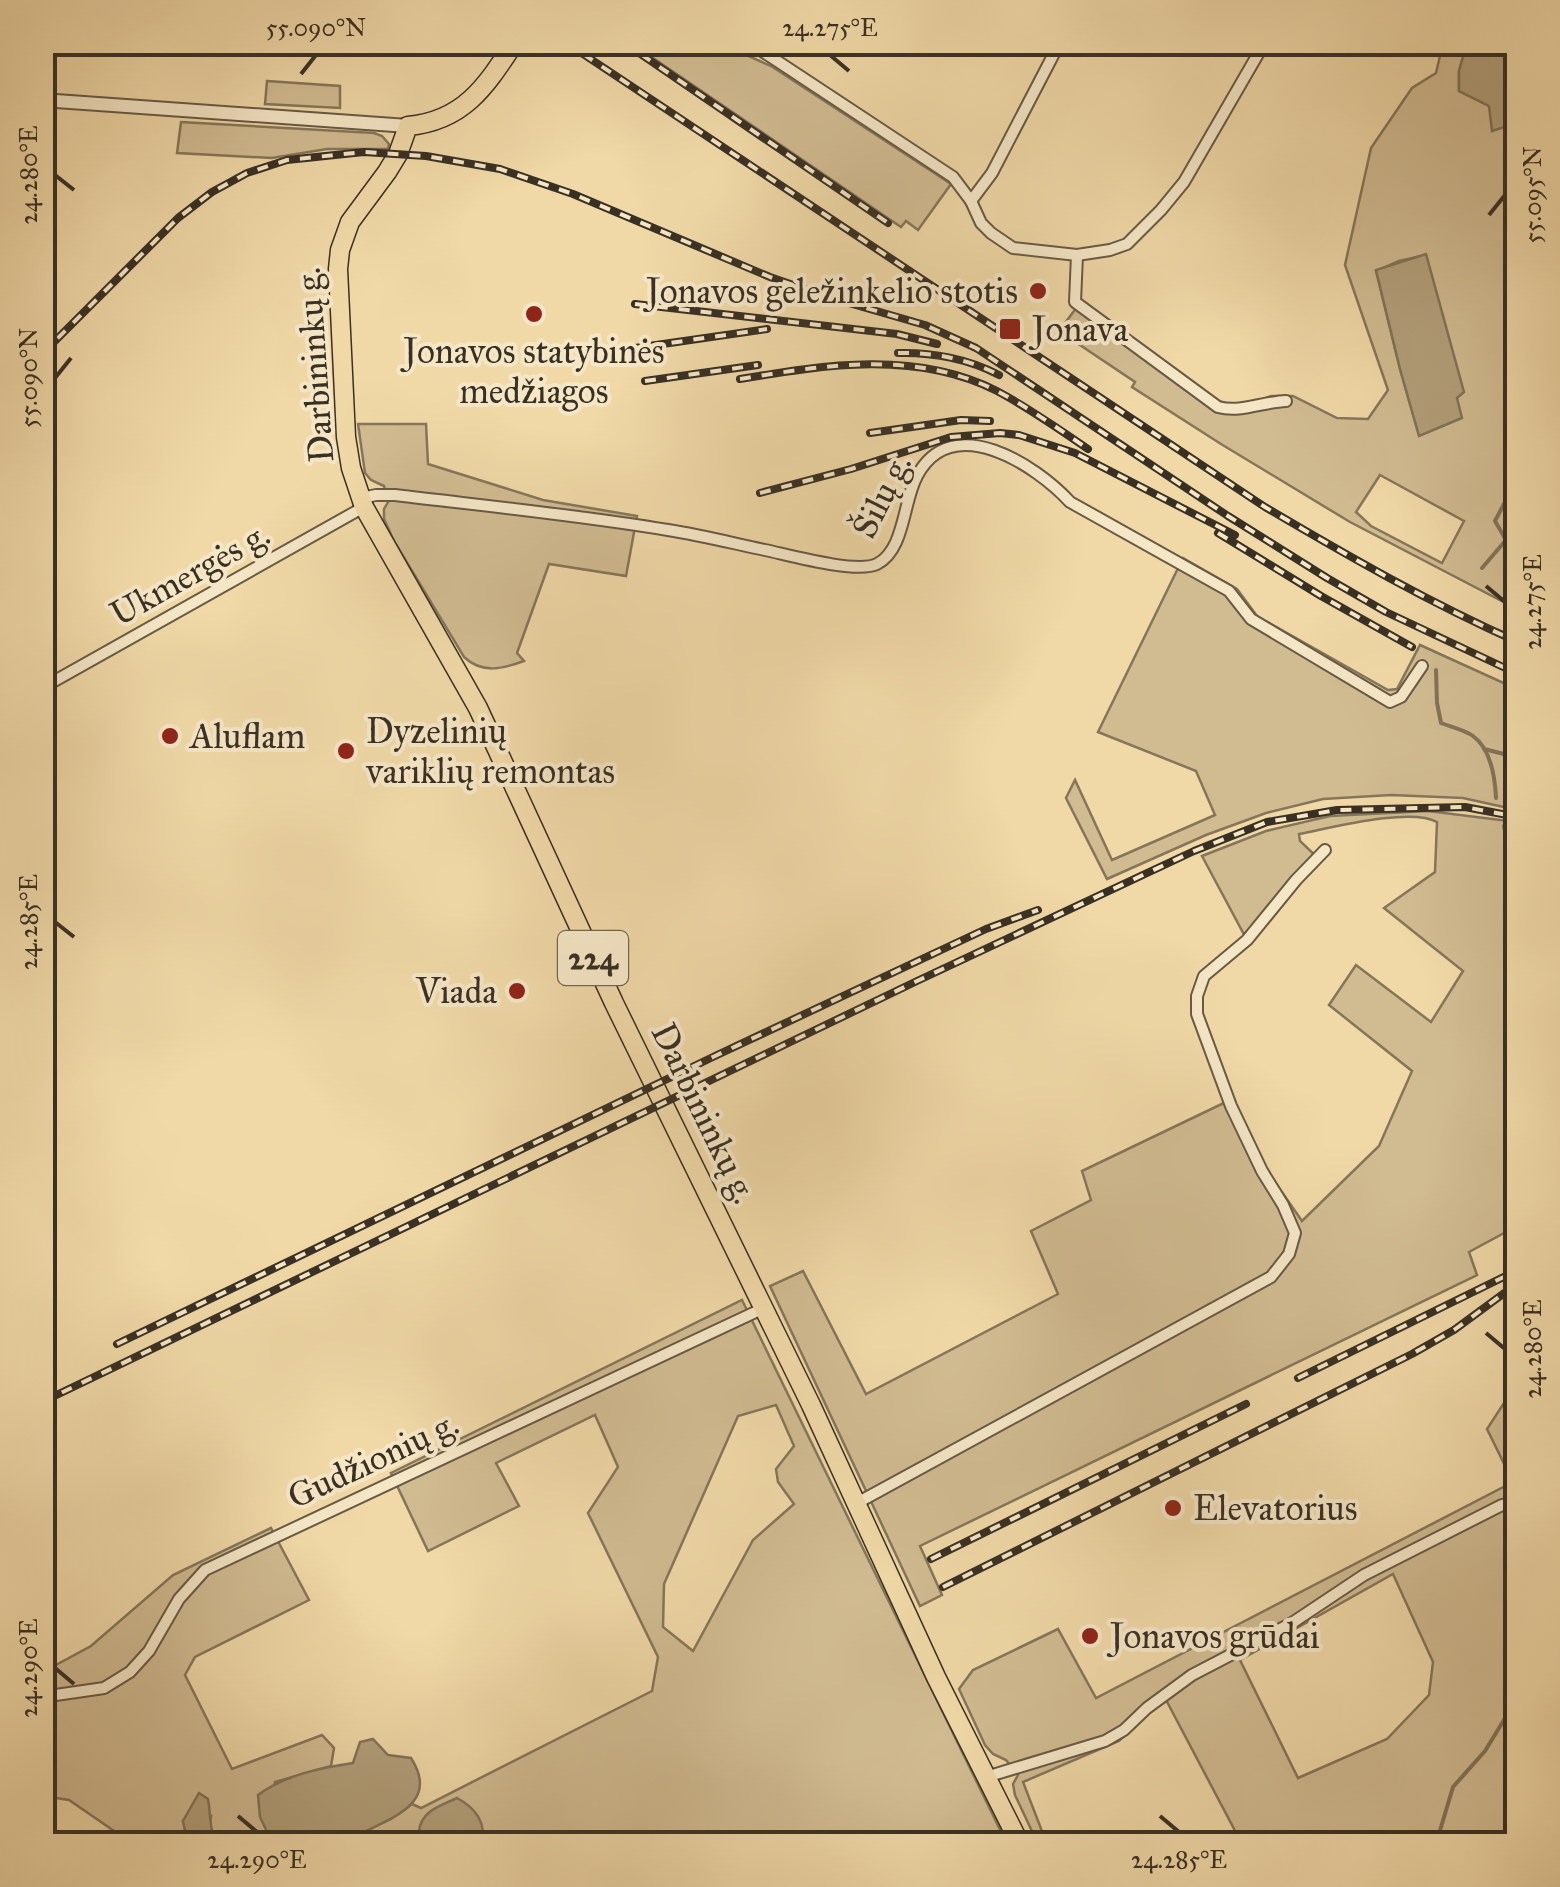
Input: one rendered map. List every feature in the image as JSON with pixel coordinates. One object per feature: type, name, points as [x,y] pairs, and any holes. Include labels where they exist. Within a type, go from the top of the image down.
[{"type":"main road","points":[[408,126],[440,120],[469,102],[515,42]]},
{"type":"main road","name":"Darbininkų g.","points":[[408,126],[398,154],[350,222],[340,250],[346,437],[363,503],[478,708],[614,1003],[764,1308],[936,1677],[1020,1844]]},
{"type":"street","points":[[743,42],[761,46],[952,177],[971,201],[981,223],[1013,248],[1077,254],[1128,244],[1162,210],[1184,182],[1265,42]]},
{"type":"street","points":[[971,201],[992,174],[1060,42]]},
{"type":"street","points":[[42,100],[408,126]]},
{"type":"street","points":[[1077,254],[1075,302],[1218,407],[1242,410],[1264,402],[1286,401]]},
{"type":"street","name":"Šilų g.","points":[[363,503],[396,495],[669,530],[844,566],[876,565],[893,550],[916,477],[930,458],[949,448],[978,446],[1008,454],[1053,483],[1070,502],[1229,591],[1251,619],[1390,702],[1400,697],[1422,666]]},
{"type":"street","name":"Ukmergės g.","points":[[42,688],[363,503]]},
{"type":"street","points":[[857,1504],[1256,1286],[1271,1277],[1290,1254],[1295,1233],[1231,1106],[1197,1014],[1197,996],[1204,976],[1247,940],[1326,850]]},
{"type":"street","name":"Gudžionių g.","points":[[42,1698],[104,1688],[130,1672],[149,1651],[179,1599],[205,1570],[764,1308]]},
{"type":"street","points":[[986,1777],[1105,1741],[1192,1675],[1292,1623],[1364,1575],[1518,1501]]},
{"type":"shaded area","points":[[631,43],[719,43],[771,66],[951,184],[918,230],[906,221],[901,227]]},
{"type":"shaded area","points":[[1443,43],[1467,43],[1459,71],[1459,91],[1489,106],[1510,127],[1517,123],[1517,609],[1350,522],[1221,444],[1132,387],[1135,382],[1059,331],[1080,303],[1215,400],[1240,407],[1271,396],[1293,396],[1337,418],[1368,419],[1388,390],[1345,265],[1371,148],[1412,88],[1436,73]],"holes":[[[1426,255],[1457,398],[1419,435],[1376,271]],[[1380,475],[1464,521],[1442,563],[1371,526],[1356,512]]]},
{"type":"shaded area","points":[[1467,43],[1517,43],[1508,73],[1517,100],[1517,123],[1492,131],[1489,106],[1459,91],[1459,71]]},
{"type":"shaded area","points":[[267,81],[340,86],[340,108],[265,104]]},
{"type":"shaded area","points":[[181,122],[374,133],[389,144],[388,149],[327,149],[272,158],[177,153]]},
{"type":"shaded area","points":[[1426,254],[1464,392],[1457,398],[1462,418],[1419,436],[1376,270]]},
{"type":"shaded area","points":[[358,424],[426,424],[428,464],[543,500],[637,516],[626,576],[549,564],[517,653],[524,661],[492,668],[478,666],[464,657],[394,541],[384,519],[388,502],[384,486],[365,473]]},
{"type":"shaded area","points":[[1183,558],[1237,589],[1257,616],[1388,690],[1397,689],[1420,645],[1517,689],[1517,754],[1509,756],[1517,761],[1517,810],[1463,798],[1391,795],[1323,799],[1266,813],[1206,835],[1107,879],[1066,798],[1075,780],[1112,860],[1215,815],[1196,771],[1098,732]]},
{"type":"shaded area","points":[[1428,811],[1517,822],[1517,1226],[1469,1252],[1477,1275],[920,1546],[942,1595],[920,1606],[770,1286],[803,1271],[866,1394],[1058,1294],[1031,1231],[1091,1200],[1082,1171],[1228,1101],[1261,1162],[1302,1221],[1379,1146],[1412,1071],[1329,1005],[1356,965],[1431,1022],[1463,971],[1384,908],[1435,872],[1437,822],[1390,818],[1299,834],[1300,841],[1321,861],[1247,940],[1202,856],[1266,831],[1330,816]]},
{"type":"shaded area","points":[[742,1300],[1007,1844],[336,1844],[391,1819],[412,1804],[421,1808],[652,1691],[658,1657],[588,1513],[618,1467],[595,1415],[496,1463],[519,1506],[428,1551],[391,1473]],"holes":[[[776,1405],[794,1446],[776,1469],[778,1482],[794,1504],[753,1540],[693,1651],[663,1627],[664,1584],[738,1416]]]},
{"type":"shaded area","points":[[1517,1383],[1517,1844],[1242,1844],[1165,1698],[1119,1741],[1023,1782],[1045,1839],[1053,1844],[1038,1844],[1015,1795],[1013,1784],[1018,1775],[1006,1760],[985,1745],[959,1689],[973,1670],[1058,1629],[1096,1698],[1513,1482],[1487,1429]],"holes":[[[1393,1574],[1433,1662],[1429,1695],[1387,1739],[1298,1778],[1240,1660]]]},
{"type":"shaded area","points":[[271,1528],[309,1600],[195,1657],[185,1675],[232,1769],[322,1735],[334,1748],[331,1766],[275,1782],[268,1837],[273,1844],[216,1844],[211,1816],[183,1821],[188,1844],[133,1844],[69,1800],[43,1796],[43,1672],[91,1646],[173,1575]]},
{"type":"shaded area","points":[[373,1739],[388,1755],[411,1758],[420,1785],[411,1804],[391,1819],[341,1843],[273,1844],[260,1817],[258,1795],[291,1777],[353,1763],[360,1742]]},
{"type":"shaded area","points":[[199,1793],[208,1799],[216,1844],[188,1844],[183,1821]]},
{"type":"shaded area","points":[[457,1798],[469,1806],[481,1823],[480,1844],[440,1843],[419,1831],[427,1814]]},
{"type":"waterway","points":[[1508,122],[1517,144],[1518,166]]},
{"type":"waterway","points":[[1518,255],[1508,281],[1517,302],[1511,316],[1518,318]]},
{"type":"waterway","points":[[1482,568],[1506,540],[1495,521],[1506,500],[1518,491]]},
{"type":"waterway","points":[[1436,670],[1441,723],[1470,734],[1484,748],[1496,798]]},
{"type":"waterway","points":[[1484,749],[1508,755]]},
{"type":"waterway","points":[[1504,826],[1518,877]]},
{"type":"waterway","points":[[1518,1651],[1513,1667],[1518,1691]]},
{"type":"waterway","points":[[1436,1844],[1453,1787],[1485,1751],[1518,1697]]},
{"type":"railway","points":[[565,42],[1265,507],[1390,578],[1518,642]]},
{"type":"railway","points":[[623,42],[888,223]]},
{"type":"railway","points":[[42,354],[178,218],[212,192],[247,173],[287,160],[364,152],[426,156],[500,169],[573,194],[770,277],[925,325],[976,348],[1327,578],[1386,612],[1518,674]]},
{"type":"railway","points":[[635,304],[897,334],[937,344]]},
{"type":"railway","points":[[628,349],[767,329]]},
{"type":"railway","points":[[898,353],[950,358],[999,375]]},
{"type":"railway","points":[[740,379],[870,364],[935,370],[997,391],[1088,449]]},
{"type":"railway","points":[[645,381],[758,365]]},
{"type":"railway","points":[[870,433],[961,420],[990,421]]},
{"type":"railway","points":[[760,493],[951,437],[1000,433],[1075,453],[1235,535]]},
{"type":"railway","points":[[1218,533],[1412,647]]},
{"type":"railway","points":[[42,1402],[917,981],[1194,851],[1267,822],[1337,810],[1465,807],[1518,817]]},
{"type":"railway","points":[[117,1344],[715,1056],[986,929],[1038,910]]},
{"type":"railway","points":[[1514,1246],[1518,1244]]},
{"type":"railway","points":[[1298,1378],[1518,1270]]},
{"type":"railway","points":[[943,1587],[1412,1354],[1454,1330],[1518,1283]]},
{"type":"railway","points":[[931,1559],[1246,1404]]},
{"type":"place","name":"Jonavos geležinkelio stotis","points":[[1038,291]]},
{"type":"place","name":"Jonavos statybinės medžiagos","points":[[534,314]]},
{"type":"place","name":"Jonava","points":[[1010,329]]},
{"type":"place","name":"Aluflam","points":[[170,736]]},
{"type":"place","name":"Dyzelinių variklių remontas","points":[[346,751]]},
{"type":"place","name":"Viada","points":[[517,991]]},
{"type":"place","name":"Elevatorius","points":[[1173,1508]]},
{"type":"place","name":"Jonavos grūdai","points":[[1090,1636]]}]
